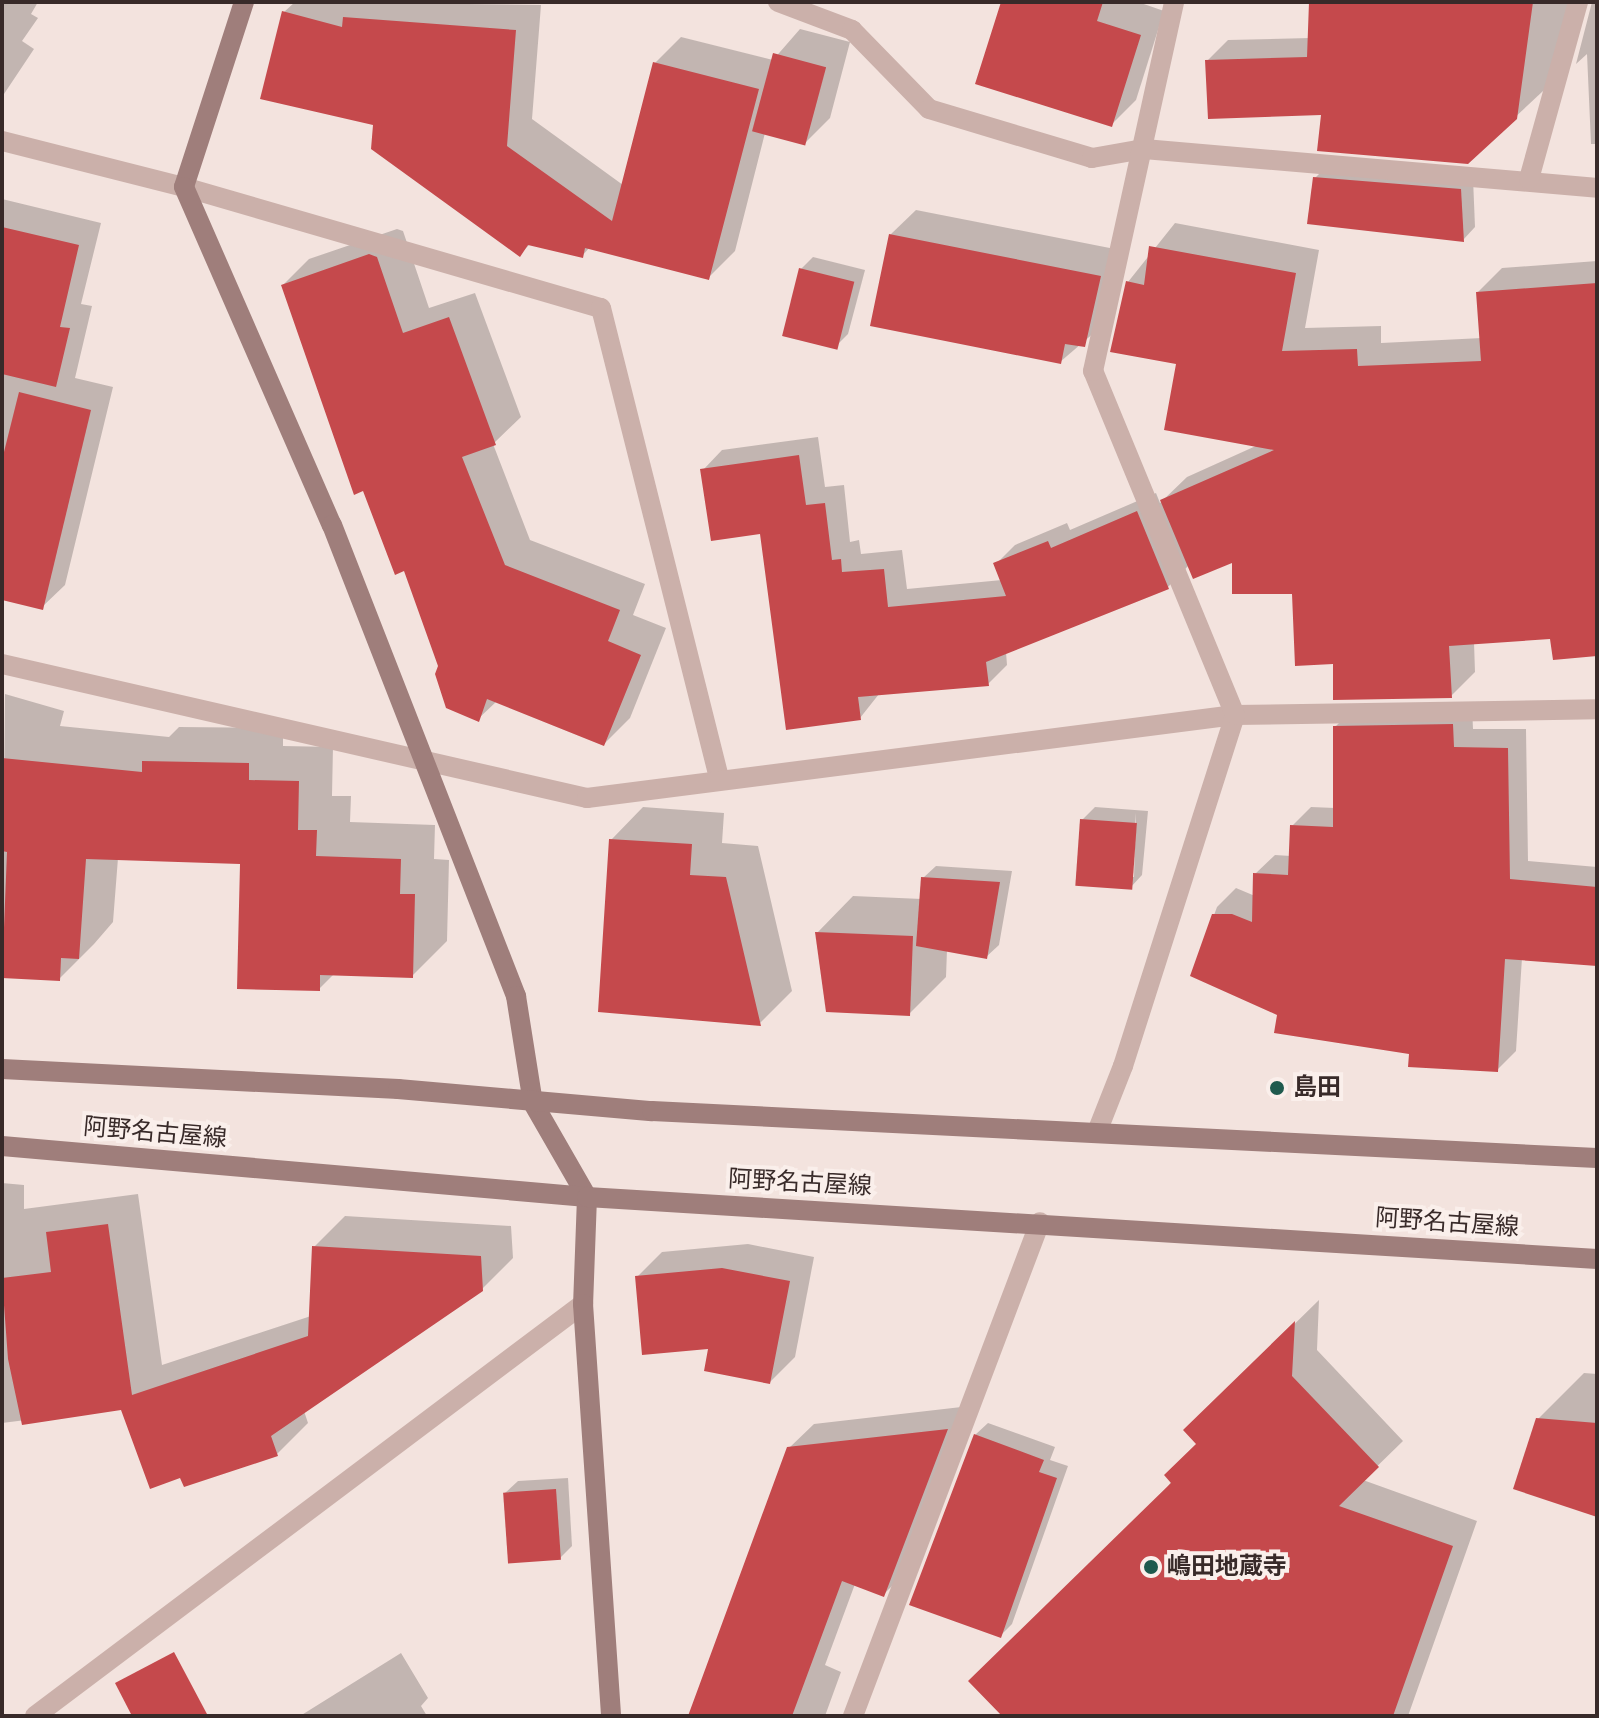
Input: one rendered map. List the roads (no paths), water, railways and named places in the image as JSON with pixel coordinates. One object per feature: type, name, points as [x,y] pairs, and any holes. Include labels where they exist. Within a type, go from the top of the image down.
[{"type":"main road","points":[[244,2],[184,187],[332,525],[516,996],[533,1103],[587,1197],[583,1304],[611,1716]]},
{"type":"main road","points":[[2,1069],[398,1089],[533,1103],[1597,1158]]},
{"type":"main road","name":"阿野名古屋線","points":[[2,1146],[587,1197],[1040,1222],[1597,1259]]},
{"type":"street","points":[[778,2],[852,30],[929,109],[1092,158],[1144,149],[1529,179],[1597,188]]},
{"type":"street","points":[[1097,1132],[1123,1066],[1235,715],[1093,371],[1128,199],[1144,149],[1174,2]]},
{"type":"street","points":[[1529,179],[1578,2]]},
{"type":"street","points":[[2,141],[184,187],[601,308],[719,777]]},
{"type":"street","points":[[2,664],[587,798],[719,777],[1235,715],[1597,709]]},
{"type":"street","points":[[853,1716],[1040,1222]]},
{"type":"street","points":[[35,1716],[583,1304]]},
{"type":"place","name":"島田","points":[[1277,1088]]},
{"type":"place","name":"嶋田地蔵寺","points":[[1151,1567]]}]
